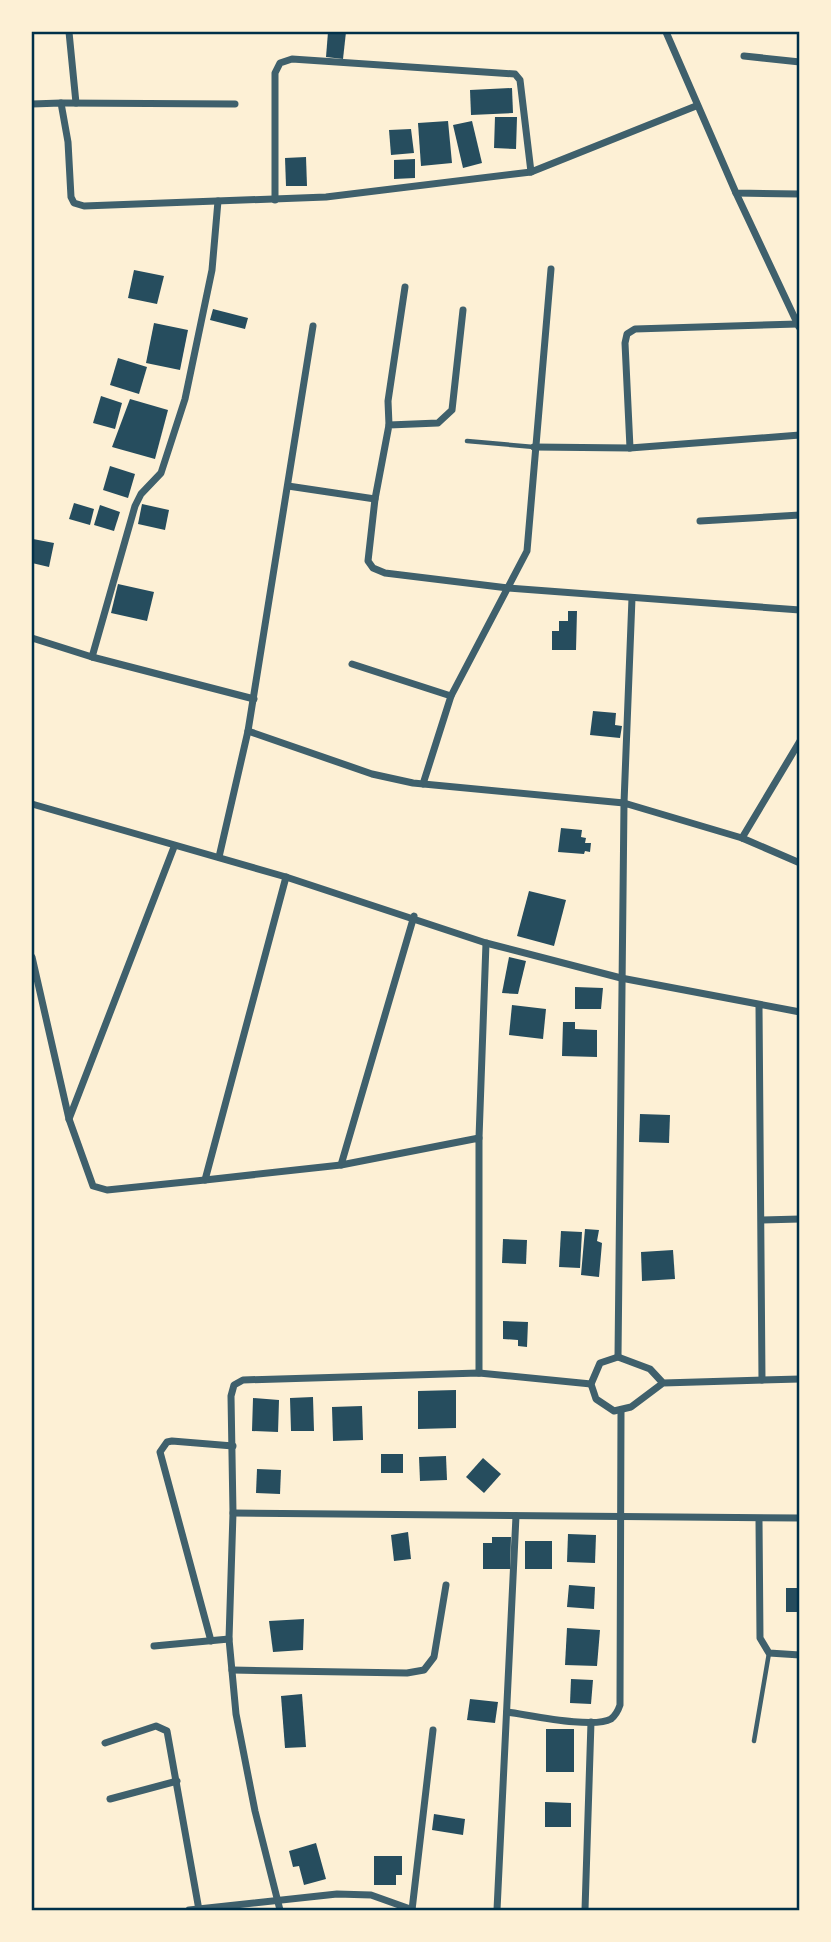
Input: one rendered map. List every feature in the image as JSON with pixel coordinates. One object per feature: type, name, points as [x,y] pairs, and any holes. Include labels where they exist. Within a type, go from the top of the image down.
[{"type":"street","points":[[69,32],[76,103]]},
{"type":"street","points":[[630,448],[627,334],[635,329],[799,326],[696,106],[666,32]]},
{"type":"street","points":[[744,56],[800,62]]},
{"type":"street","points":[[275,200],[275,73],[280,63],[292,59],[515,74],[520,80],[531,172]]},
{"type":"street","points":[[61,103],[68,142],[71,197],[74,203],[84,206],[326,197],[531,172],[696,106]]},
{"type":"street","points":[[32,104],[236,104]]},
{"type":"street","points":[[736,193],[800,194]]},
{"type":"street","points":[[92,657],[135,506],[161,473],[181,411],[212,270],[218,201]]},
{"type":"street","points":[[423,784],[451,696],[527,551],[551,269]]},
{"type":"street","points":[[405,287],[388,401],[389,425],[375,499],[368,561],[373,568],[384,573],[508,588],[800,610]]},
{"type":"street","points":[[389,425],[438,423],[452,410],[463,310]]},
{"type":"street","points":[[219,857],[254,699],[313,326]]},
{"type":"street","points":[[534,447],[630,448],[800,435]]},
{"type":"street","points":[[288,486],[375,499]]},
{"type":"street","points":[[701,521],[800,515]]},
{"type":"street","points":[[618,1357],[624,803],[632,597]]},
{"type":"street","points":[[32,638],[92,657],[254,699]]},
{"type":"street","points":[[352,664],[451,696]]},
{"type":"street","points":[[248,732],[372,774],[423,784],[624,803],[743,838],[800,863]]},
{"type":"street","points":[[743,838],[800,741]]},
{"type":"street","points":[[32,804],[414,916],[486,943],[621,978],[800,1012]]},
{"type":"street","points":[[69,1119],[174,847]]},
{"type":"street","points":[[205,1181],[286,877]]},
{"type":"street","points":[[341,1165],[414,916]]},
{"type":"street","points":[[479,1373],[480,1138],[486,943]]},
{"type":"street","points":[[32,957],[69,1119],[90,1182],[97,1189],[205,1181],[341,1165],[480,1138]]},
{"type":"street","points":[[759,1006],[762,1380]]},
{"type":"street","points":[[762,1220],[800,1220]]},
{"type":"street","points":[[663,1383],[650,1369],[618,1357],[600,1363],[591,1384],[592,1393],[602,1405],[621,1411],[631,1408],[663,1383],[800,1379]]},
{"type":"street","points":[[280,1910],[255,1811],[236,1714],[229,1639],[233,1513],[231,1396],[234,1385],[243,1380],[479,1373],[591,1384]]},
{"type":"street","points":[[507,1712],[590,1722],[609,1720],[620,1705],[621,1411]]},
{"type":"street","points":[[211,1641],[160,1452],[167,1442],[172,1441],[233,1446]]},
{"type":"street","points":[[233,1513],[759,1520],[800,1518]]},
{"type":"street","points":[[497,1910],[516,1516]]},
{"type":"street","points":[[759,1520],[760,1637],[769,1653],[800,1655]]},
{"type":"street","points":[[232,1670],[407,1673],[424,1670],[434,1657],[446,1585]]},
{"type":"street","points":[[154,1646],[229,1639]]},
{"type":"street","points":[[585,1910],[590,1722]]},
{"type":"street","points":[[105,1743],[162,1727],[167,1731],[199,1910]]},
{"type":"street","points":[[189,1910],[314,1895],[371,1895],[412,1910],[433,1730]]},
{"type":"street","points":[[110,1799],[177,1781]]},
{"type":"lane","points":[[467,441],[534,447]]},
{"type":"lane","points":[[754,1741],[769,1653]]},
{"type":"building","points":[[328,32],[346,32],[343,59],[326,57]]},
{"type":"building","points":[[512,88],[513,113],[471,115],[470,90]]},
{"type":"building","points":[[495,117],[517,117],[516,149],[494,148]]},
{"type":"building","points":[[448,121],[452,163],[421,166],[418,123]]},
{"type":"building","points":[[472,121],[482,163],[463,168],[453,125]]},
{"type":"building","points":[[411,129],[414,153],[391,155],[389,130]]},
{"type":"building","points":[[306,157],[307,186],[286,186],[285,158]]},
{"type":"building","points":[[415,159],[415,178],[394,179],[394,160]]},
{"type":"building","points":[[134,270],[164,276],[157,304],[128,298]]},
{"type":"building","points":[[213,309],[248,318],[245,329],[210,320]]},
{"type":"building","points":[[154,323],[188,330],[180,370],[146,363]]},
{"type":"building","points":[[118,358],[147,367],[139,394],[110,385]]},
{"type":"building","points":[[101,396],[122,403],[115,429],[93,423]]},
{"type":"building","points":[[130,399],[168,410],[155,459],[112,447]]},
{"type":"building","points":[[110,466],[135,474],[128,498],[103,490]]},
{"type":"building","points":[[74,503],[94,509],[90,525],[69,519]]},
{"type":"building","points":[[142,504],[169,510],[165,530],[138,524]]},
{"type":"building","points":[[100,505],[120,512],[114,531],[94,525]]},
{"type":"building","points":[[33,539],[54,543],[49,567],[32,563]]},
{"type":"building","points":[[118,584],[154,592],[147,621],[111,613]]},
{"type":"building","points":[[568,611],[577,611],[576,650],[552,650],[552,631],[559,631],[559,621],[568,621]]},
{"type":"building","points":[[593,711],[616,713],[615,725],[622,726],[620,738],[590,735]]},
{"type":"building","points":[[561,828],[582,830],[581,837],[586,838],[585,843],[591,843],[590,852],[558,852]]},
{"type":"building","points":[[529,891],[566,900],[554,946],[517,936]]},
{"type":"building","points":[[509,957],[526,961],[518,994],[502,993]]},
{"type":"building","points":[[575,987],[603,988],[601,1009],[575,1009]]},
{"type":"building","points":[[512,1005],[546,1009],[543,1039],[509,1035]]},
{"type":"building","points":[[563,1022],[575,1022],[575,1029],[597,1030],[597,1057],[562,1056]]},
{"type":"building","points":[[640,1114],[670,1115],[669,1143],[639,1142]]},
{"type":"building","points":[[585,1229],[599,1230],[597,1241],[602,1243],[599,1277],[581,1275]]},
{"type":"building","points":[[561,1231],[582,1232],[580,1268],[559,1267]]},
{"type":"building","points":[[503,1239],[527,1240],[526,1264],[502,1263]]},
{"type":"building","points":[[673,1250],[675,1279],[642,1281],[641,1252]]},
{"type":"building","points":[[503,1321],[528,1322],[527,1347],[518,1346],[518,1340],[503,1339]]},
{"type":"building","points":[[456,1390],[456,1428],[418,1429],[418,1391]]},
{"type":"building","points":[[313,1397],[314,1431],[291,1431],[290,1398]]},
{"type":"building","points":[[253,1398],[279,1400],[278,1432],[252,1431]]},
{"type":"building","points":[[362,1406],[363,1440],[333,1441],[332,1407]]},
{"type":"building","points":[[381,1454],[403,1454],[403,1473],[381,1473]]},
{"type":"building","points":[[446,1456],[447,1480],[420,1481],[419,1457]]},
{"type":"building","points":[[483,1458],[501,1474],[484,1493],[466,1477]]},
{"type":"building","points":[[257,1469],[281,1470],[280,1494],[256,1493]]},
{"type":"building","points":[[408,1532],[411,1559],[394,1561],[391,1535]]},
{"type":"building","points":[[568,1534],[596,1535],[595,1563],[567,1562]]},
{"type":"building","points":[[492,1537],[511,1537],[510,1569],[483,1569],[483,1543],[492,1543]]},
{"type":"building","points":[[525,1541],[552,1541],[552,1569],[525,1569]]},
{"type":"building","points":[[569,1585],[595,1587],[594,1609],[567,1607]]},
{"type":"building","points":[[786,1588],[800,1588],[800,1612],[786,1612]]},
{"type":"building","points":[[304,1619],[303,1650],[273,1652],[269,1621]]},
{"type":"building","points":[[567,1628],[600,1630],[597,1666],[565,1665]]},
{"type":"building","points":[[571,1679],[593,1680],[591,1704],[570,1703]]},
{"type":"building","points":[[302,1694],[306,1747],[285,1748],[281,1696]]},
{"type":"building","points":[[470,1699],[498,1702],[495,1723],[467,1720]]},
{"type":"building","points":[[546,1729],[574,1729],[574,1772],[546,1772]]},
{"type":"building","points":[[545,1802],[571,1803],[571,1827],[545,1827]]},
{"type":"building","points":[[434,1814],[465,1819],[463,1835],[432,1830]]},
{"type":"building","points":[[316,1843],[326,1879],[304,1885],[299,1866],[293,1867],[289,1851]]},
{"type":"building","points":[[374,1856],[402,1856],[402,1875],[396,1875],[396,1885],[374,1885]]}]
